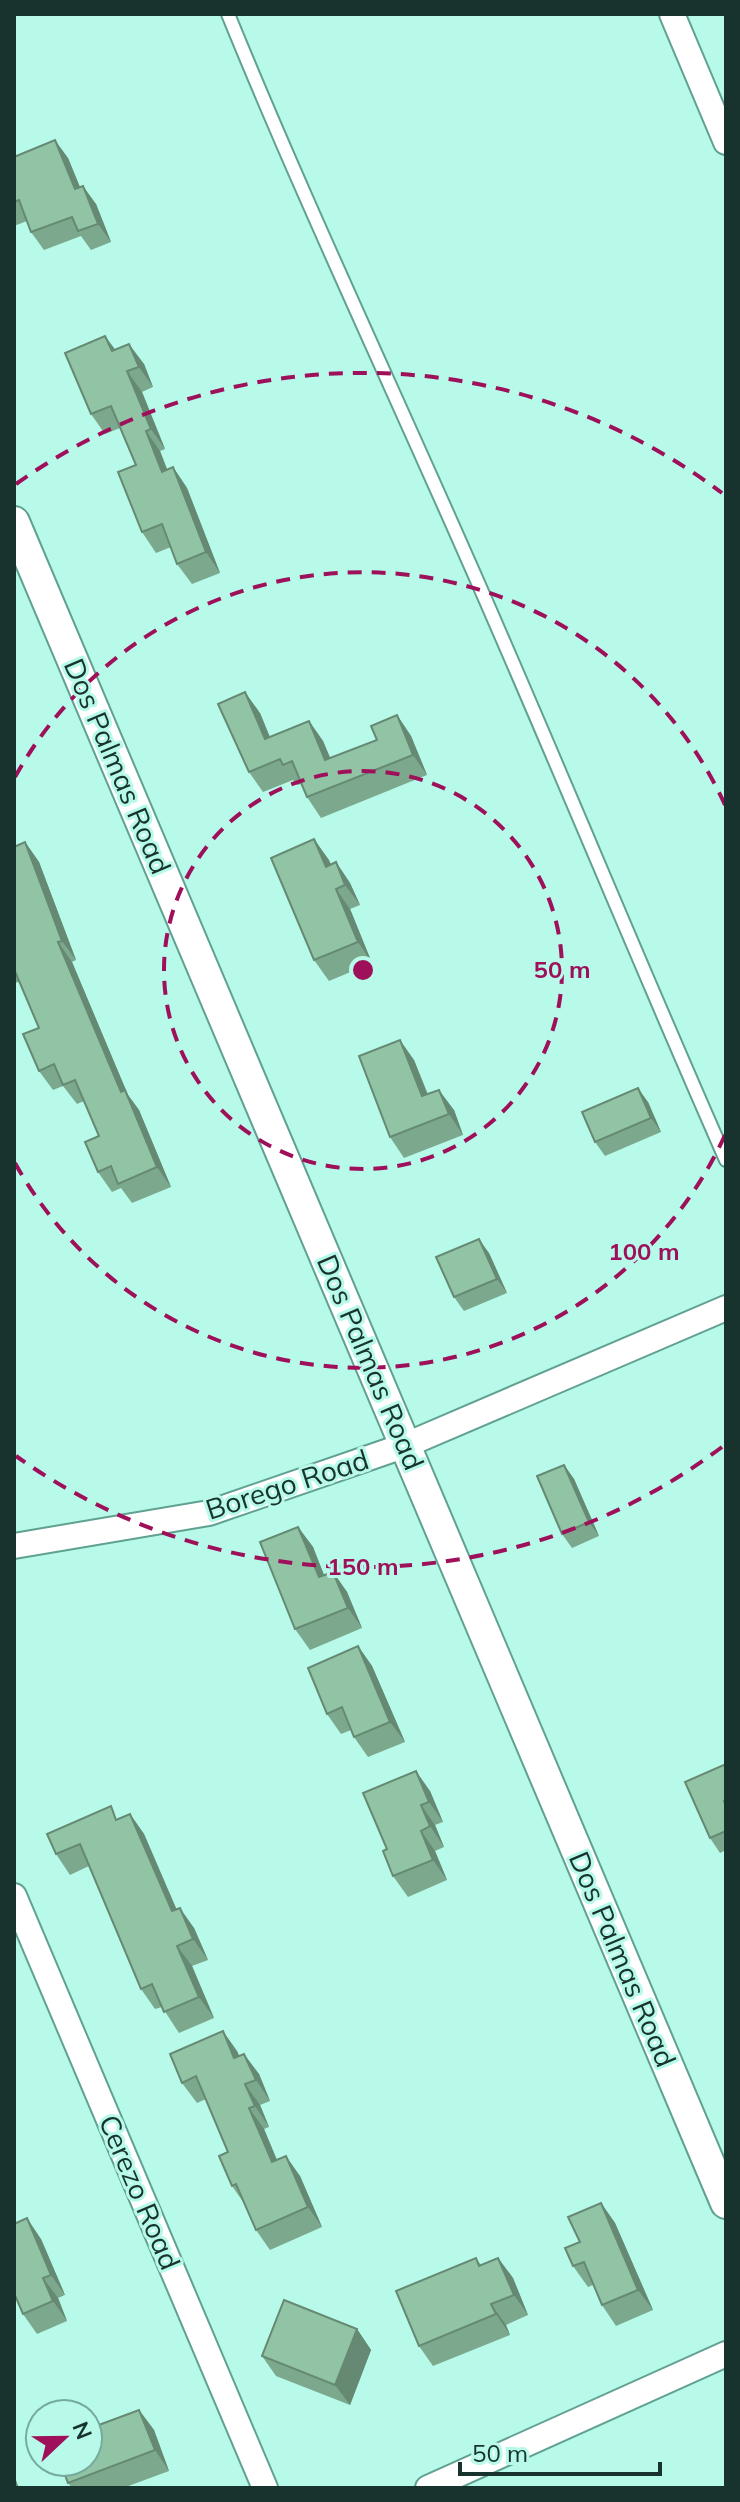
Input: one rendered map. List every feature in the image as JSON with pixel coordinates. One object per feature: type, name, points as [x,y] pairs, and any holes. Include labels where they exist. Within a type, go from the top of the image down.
[{"type":"street","points":[[672,14],[726,142]]},
{"type":"street","name":"Dos Palmas Road","points":[[14,522],[726,2203]]},
{"type":"street","name":"Borego Road","points":[[14,1546],[209,1513],[406,1445],[726,1308]]},
{"type":"street","name":"Cerezo Road","points":[[14,1896],[265,2488]]},
{"type":"street","points":[[428,2488],[726,2354]]},
{"type":"lane","points":[[228,14],[288,162],[397,397],[546,736],[726,1160]]},
{"type":"building","points":[[55,140],[75,189],[83,186],[98,224],[78,231],[72,217],[31,232],[19,200],[14,202],[14,157]]},
{"type":"building","points":[[105,336],[112,351],[129,344],[139,367],[127,371],[151,429],[146,431],[162,472],[173,467],[206,552],[177,564],[162,524],[142,532],[118,472],[136,465],[111,406],[91,414],[65,353]]},
{"type":"building","points":[[245,692],[265,739],[309,721],[325,760],[377,740],[371,726],[397,715],[413,755],[307,797],[292,761],[283,765],[280,759],[249,772],[218,704]]},
{"type":"building","points":[[314,839],[326,867],[336,862],[345,885],[336,889],[358,942],[314,960],[271,858]]},
{"type":"building","points":[[25,842],[62,941],[58,942],[121,1092],[125,1090],[157,1167],[118,1184],[111,1166],[98,1172],[85,1142],[99,1136],[75,1080],[63,1085],[54,1064],[39,1071],[23,1034],[39,1028],[14,969],[14,847]]},
{"type":"building","points":[[400,1040],[422,1096],[439,1090],[449,1114],[390,1137],[359,1056]]},
{"type":"building","points":[[638,1088],[651,1118],[595,1142],[582,1112]]},
{"type":"building","points":[[479,1239],[497,1279],[454,1297],[436,1257]]},
{"type":"building","points":[[564,1465],[589,1522],[562,1534],[537,1476]]},
{"type":"building","points":[[298,1527],[319,1577],[333,1572],[348,1608],[295,1629],[260,1542]]},
{"type":"building","points":[[358,1646],[390,1722],[354,1737],[342,1707],[327,1714],[308,1668]]},
{"type":"building","points":[[726,1764],[726,1831],[710,1838],[685,1782]]},
{"type":"building","points":[[416,1771],[429,1802],[421,1805],[430,1826],[421,1831],[433,1860],[393,1876],[383,1851],[387,1849],[363,1793]]},
{"type":"building","points":[[111,1806],[116,1820],[130,1814],[172,1911],[180,1908],[193,1939],[177,1946],[199,1997],[164,2012],[152,1984],[141,1989],[80,1844],[56,1854],[47,1834]]},
{"type":"building","points":[[223,2031],[234,2058],[244,2054],[256,2080],[245,2084],[255,2106],[249,2108],[272,2162],[286,2156],[308,2207],[256,2230],[236,2184],[232,2186],[219,2156],[228,2152],[196,2076],[182,2083],[170,2054]]},
{"type":"building","points":[[601,2203],[638,2290],[602,2305],[584,2262],[573,2266],[565,2248],[580,2242],[568,2217]]},
{"type":"building","points":[[27,2218],[51,2275],[43,2278],[53,2301],[23,2314],[14,2293],[14,2224]]},
{"type":"building","points":[[476,2258],[479,2266],[498,2258],[514,2295],[491,2304],[496,2314],[419,2346],[396,2291]]},
{"type":"building","points":[[284,2300],[357,2329],[335,2385],[262,2356]]},
{"type":"building","points":[[139,2410],[155,2450],[104,2469],[104,2423]]}]
